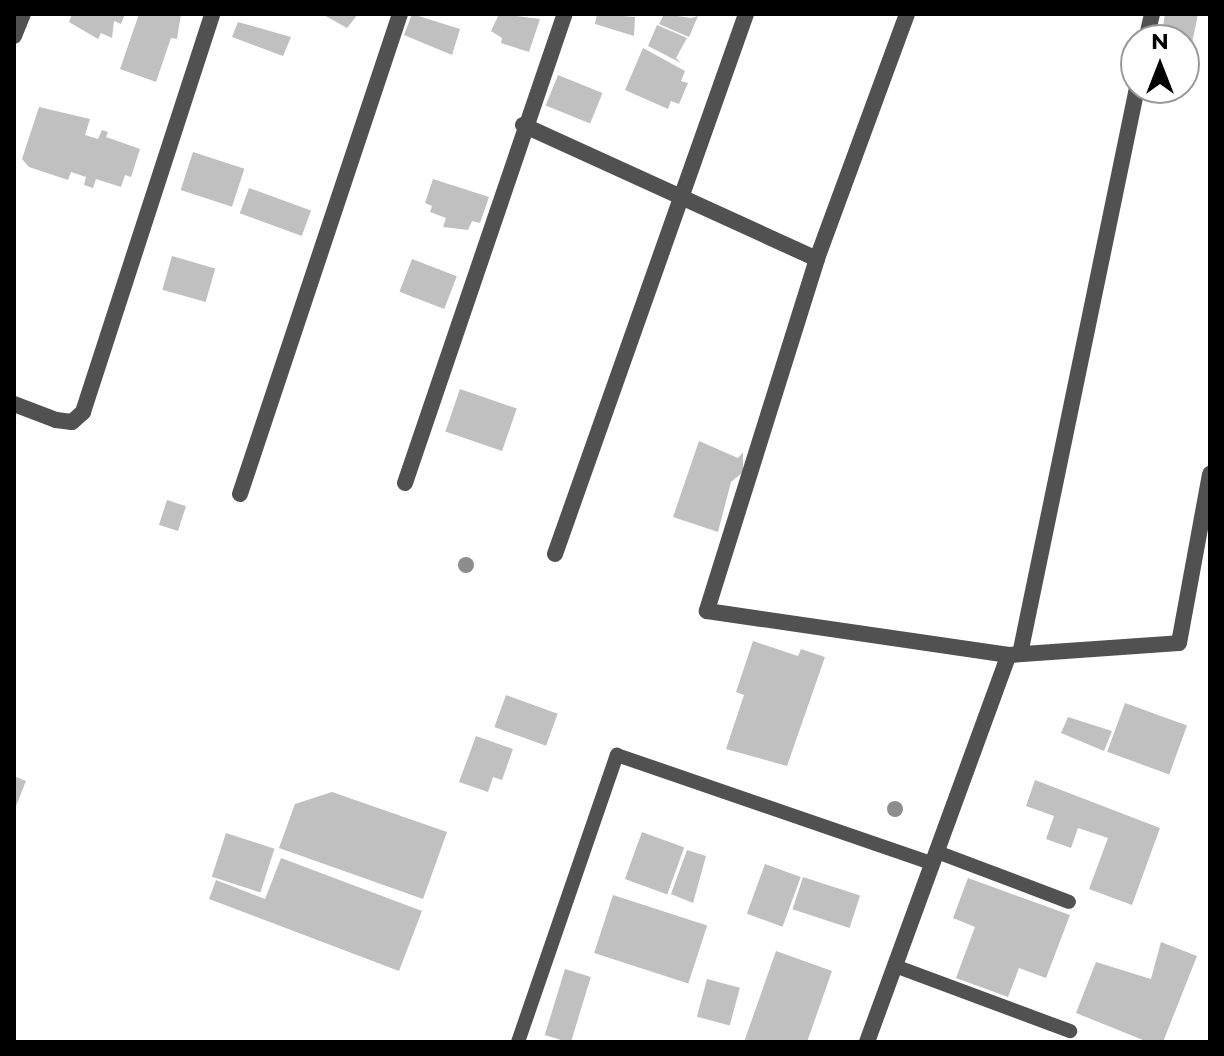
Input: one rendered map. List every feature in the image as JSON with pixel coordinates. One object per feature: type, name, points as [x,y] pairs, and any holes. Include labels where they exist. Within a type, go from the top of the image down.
[{"type":"street","points":[[14,36],[23,14]]},
{"type":"street","points":[[14,404],[56,420],[72,422],[83,412],[212,14]]},
{"type":"street","points":[[240,494],[400,14]]},
{"type":"street","points":[[405,483],[523,125],[565,14]]},
{"type":"street","points":[[555,554],[679,193],[746,14]]},
{"type":"street","points":[[907,14],[817,259],[707,611],[1015,655],[1179,643],[1192,555],[1210,474]]},
{"type":"street","points":[[867,1042],[1015,655],[1134,104]]},
{"type":"street","points":[[523,125],[679,193],[817,259]]},
{"type":"street","points":[[1192,555],[1210,558]]},
{"type":"lane","points":[[518,1042],[617,755],[1069,902]]},
{"type":"lane","points":[[895,966],[1070,1031]]},
{"type":"building","points":[[72,14],[125,14],[121,24],[114,21],[112,38],[101,33],[98,39],[69,22]]},
{"type":"building","points":[[139,14],[181,14],[177,39],[171,38],[156,82],[120,69]]},
{"type":"building","points":[[322,14],[358,14],[347,28]]},
{"type":"building","points":[[412,14],[460,29],[452,55],[404,35]]},
{"type":"building","points":[[499,14],[540,19],[529,52],[501,43],[502,38],[491,31]]},
{"type":"building","points":[[597,14],[635,17],[634,36],[595,24]]},
{"type":"building","points":[[664,14],[691,18],[698,16],[689,37],[659,24]]},
{"type":"building","points":[[1165,14],[1198,14],[1196,24],[1163,24]]},
{"type":"building","points":[[238,22],[291,37],[283,56],[232,37]]},
{"type":"building","points":[[657,25],[687,38],[676,58],[681,63],[648,46]]},
{"type":"building","points":[[643,48],[685,71],[681,81],[688,83],[679,104],[671,101],[668,109],[625,90]]},
{"type":"building","points":[[558,75],[603,93],[590,124],[546,106]]},
{"type":"building","points":[[39,107],[90,119],[85,135],[98,139],[102,130],[108,132],[106,137],[140,149],[131,177],[125,175],[121,187],[96,179],[93,188],[84,185],[86,177],[71,172],[68,180],[29,167],[22,159]]},
{"type":"building","points":[[193,152],[244,169],[232,207],[181,190]]},
{"type":"building","points":[[433,179],[489,197],[480,223],[472,221],[468,230],[443,227],[446,218],[430,212],[432,206],[425,203]]},
{"type":"building","points":[[249,188],[311,211],[302,236],[240,213]]},
{"type":"building","points":[[172,256],[215,268],[206,302],[162,290]]},
{"type":"building","points":[[412,259],[457,276],[444,309],[399,292]]},
{"type":"building","points":[[460,389],[517,409],[502,451],[445,432]]},
{"type":"building","points":[[699,441],[738,458],[743,452],[743,472],[731,482],[718,532],[673,517]]},
{"type":"building","points":[[167,500],[186,506],[178,531],[159,525]]},
{"type":"building","points":[[753,641],[798,656],[801,649],[825,657],[787,766],[726,749],[744,695],[736,692]]},
{"type":"building","points":[[506,695],[558,714],[546,746],[494,727]]},
{"type":"building","points":[[1125,703],[1187,726],[1169,774],[1107,752]]},
{"type":"building","points":[[1068,717],[1112,731],[1104,751],[1061,733]]},
{"type":"building","points":[[476,736],[513,749],[502,780],[493,777],[488,792],[459,782]]},
{"type":"building","points":[[14,776],[26,781],[14,811]]},
{"type":"building","points":[[1035,780],[1160,828],[1132,905],[1089,889],[1108,838],[1078,828],[1071,848],[1046,839],[1054,816],[1026,806]]},
{"type":"building","points":[[332,792],[447,832],[423,899],[279,848],[295,804]]},
{"type":"building","points":[[642,832],[684,847],[667,894],[625,879]]},
{"type":"building","points":[[226,833],[275,849],[260,893],[212,877]]},
{"type":"building","points":[[687,850],[706,856],[693,903],[671,894]]},
{"type":"building","points":[[281,858],[422,911],[399,971],[209,899],[216,880],[265,899]]},
{"type":"building","points":[[765,864],[801,877],[783,927],[747,914]]},
{"type":"building","points":[[803,877],[860,896],[850,928],[792,909]]},
{"type":"building","points":[[968,878],[1070,915],[1046,978],[1019,968],[1008,997],[956,978],[975,927],[953,918]]},
{"type":"building","points":[[613,895],[707,926],[688,984],[594,953]]},
{"type":"building","points":[[1161,942],[1197,956],[1163,1042],[1148,1042],[1076,1013],[1096,962],[1151,979]]},
{"type":"building","points":[[776,951],[832,971],[807,1042],[744,1042]]},
{"type":"building","points":[[565,969],[591,977],[571,1042],[545,1035]]},
{"type":"building","points":[[707,979],[740,988],[730,1025],[697,1017]]}]
